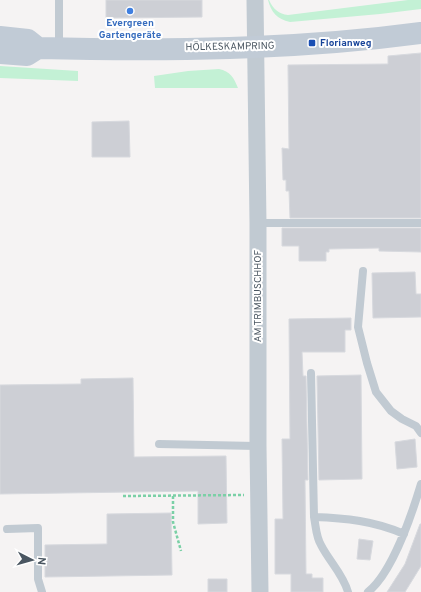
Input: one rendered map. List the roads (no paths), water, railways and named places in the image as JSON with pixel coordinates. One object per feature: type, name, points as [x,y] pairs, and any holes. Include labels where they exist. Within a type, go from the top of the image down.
[{"type":"main road","name":"HÖLKESKAMPRING","points":[[0,54],[27,55],[38,48],[133,50],[289,46],[421,33]]},
{"type":"main road","name":"HÖLKESKAMPRING","points":[[0,37],[28,40],[38,48]]},
{"type":"street","name":"AM TRIMBUSCHHOF","points":[[254,0],[258,223],[258,446],[260,592]]},
{"type":"lane","points":[[59,0],[60,49]]},
{"type":"lane","points":[[258,223],[421,223]]},
{"type":"lane","points":[[363,271],[358,327],[366,363],[376,392],[391,411],[402,419],[416,426],[421,433]]},
{"type":"lane","points":[[311,373],[314,517],[316,531],[320,544],[346,584],[348,592]]},
{"type":"lane","points":[[159,444],[258,446]]},
{"type":"lane","points":[[368,592],[372,589],[388,566],[404,534],[421,484]]},
{"type":"lane","points":[[314,517],[359,520],[404,534]]},
{"type":"lane","points":[[7,529],[38,528],[38,579],[42,592]]},
{"type":"place","name":"Evergreen Gartengeräte","points":[[130,11]]},
{"type":"place","name":"Florianweg","points":[[312,43]]}]
